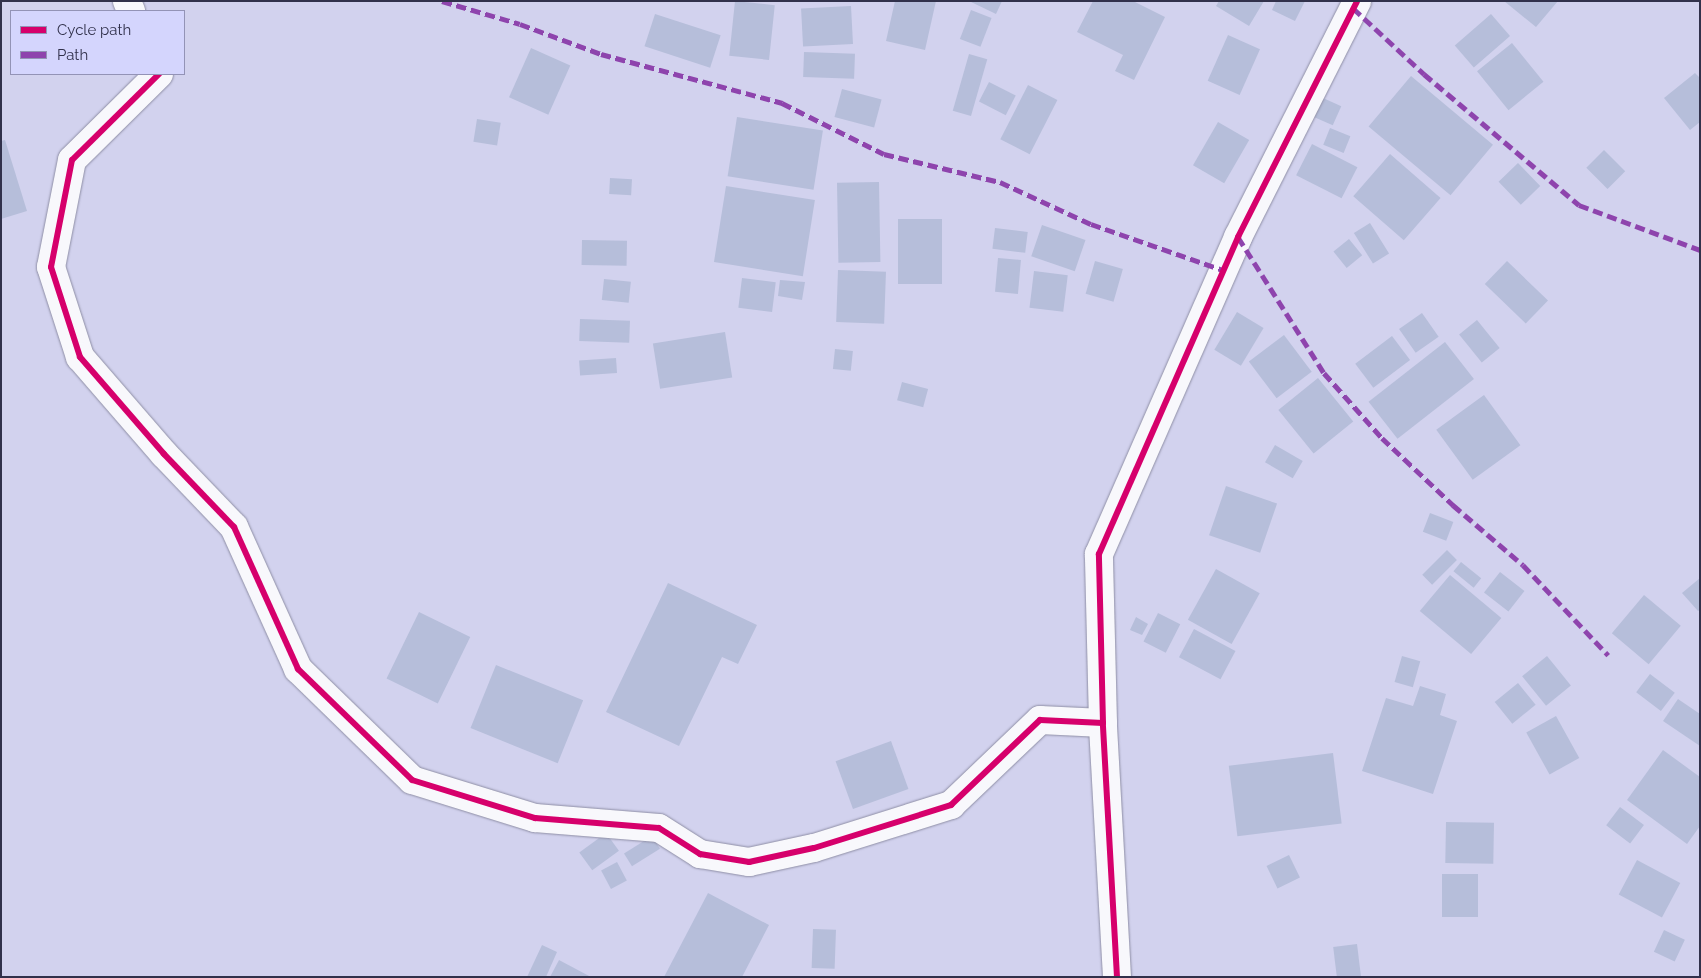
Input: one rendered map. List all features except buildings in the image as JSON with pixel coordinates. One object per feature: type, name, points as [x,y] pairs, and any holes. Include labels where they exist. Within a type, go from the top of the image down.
[{"type":"street","points":[[1118,977],[1103,723],[1099,554],[1238,237],[1357,1]]},
{"type":"street","points":[[158,75],[72,160],[51,267],[80,357],[164,454],[234,528],[298,670],[412,780],[535,818],[659,828],[700,854],[749,862],[814,848],[951,805],[1040,720],[1103,723]]},
{"type":"marked path","points":[[442,1],[520,24],[601,54],[782,103],[884,154],[1000,182],[1091,224],[1223,270]]},
{"type":"marked path","points":[[1353,8],[1424,74],[1579,205],[1700,250]]},
{"type":"marked path","points":[[1238,237],[1324,373],[1382,438],[1453,505],[1523,565],[1608,655]]},
{"type":"cycle path","points":[[1117,977],[1103,723],[1099,554],[1238,237],[1357,1]]},
{"type":"cycle path","points":[[158,75],[72,160],[51,267],[80,357],[164,454],[234,527],[298,669],[412,780],[535,818],[659,828],[700,854],[749,862],[814,848],[951,805],[1040,720],[1103,723]]}]
